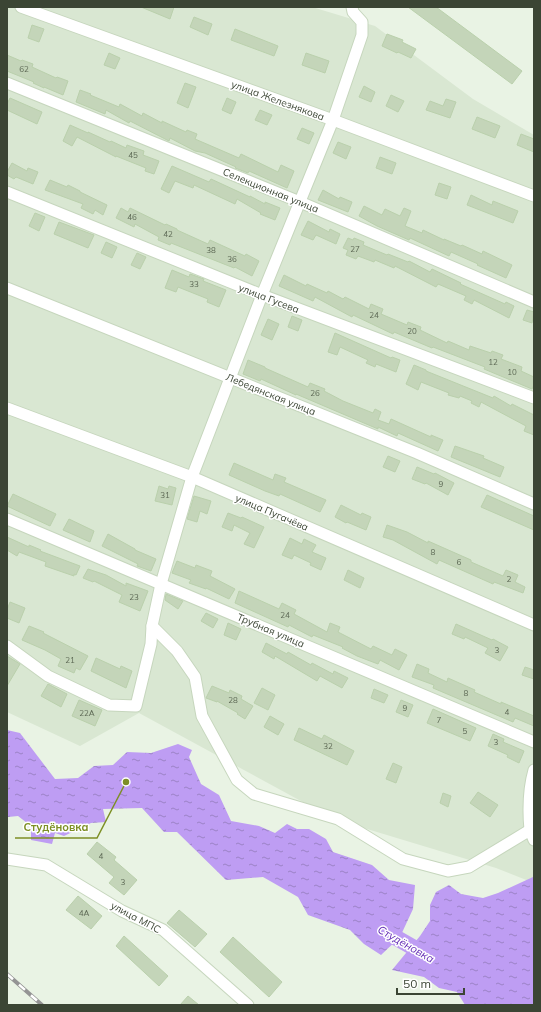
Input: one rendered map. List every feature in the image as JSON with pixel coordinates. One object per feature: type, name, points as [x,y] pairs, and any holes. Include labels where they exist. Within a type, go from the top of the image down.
[{"type":"street","name":"улица Железнякова","points":[[21,7],[333,120],[534,196]]},
{"type":"street","points":[[7,646],[48,676],[108,704],[136,706],[151,644],[152,626],[161,584],[192,477],[262,296],[333,120],[362,35],[362,22],[352,7]]},
{"type":"street","name":"Селекционная улица","points":[[7,83],[300,202],[534,302]]},
{"type":"street","name":"улица Гусева","points":[[7,192],[262,296],[534,398]]},
{"type":"street","name":"Лебедянская улица","points":[[7,288],[417,453],[534,504]]},
{"type":"street","name":"улица Пугачёва","points":[[7,408],[192,477],[534,625]]},
{"type":"street","name":"Трубная улица","points":[[7,519],[534,742]]},
{"type":"street","points":[[152,626],[177,651],[195,677],[202,716],[237,780],[254,794],[338,819],[403,859],[448,871],[468,867],[533,833],[529,794],[534,770]]},
{"type":"street","name":"улица МПС","points":[[7,859],[46,865],[122,911],[163,930],[248,1005]]},
{"type":"shaded area","points":[[7,7],[312,7],[375,26],[473,99],[534,135],[534,883],[496,868],[334,819],[139,713],[80,746],[7,712]]},
{"type":"water","points":[[7,730],[20,733],[55,779],[78,778],[94,766],[113,765],[127,752],[151,753],[178,744],[192,750],[189,757],[201,784],[219,795],[231,821],[259,826],[275,833],[287,824],[297,829],[309,829],[326,839],[333,852],[372,865],[389,880],[415,885],[413,909],[400,937],[381,955],[364,944],[350,930],[308,915],[298,897],[263,877],[226,880],[177,832],[164,832],[142,808],[103,809],[106,822],[91,823],[64,836],[55,833],[52,844],[31,840],[31,826],[18,816],[8,817],[7,815]]},
{"type":"water","points":[[533,877],[534,1005],[465,1005],[457,992],[439,988],[424,977],[392,970],[420,936],[430,921],[430,905],[436,892],[449,885],[461,894],[483,898]]},
{"type":"building","points":[[141,7],[174,7],[170,19]]},
{"type":"building","points":[[408,7],[436,7],[522,71],[512,84]]},
{"type":"building","points":[[194,17],[212,24],[208,35],[190,27]]},
{"type":"building","points":[[32,25],[44,29],[39,42],[28,38]]},
{"type":"building","points":[[235,29],[278,46],[274,56],[231,40]]},
{"type":"building","points":[[387,34],[403,40],[402,42],[416,49],[411,58],[382,46]]},
{"type":"building","points":[[109,53],[120,58],[115,69],[104,65]]},
{"type":"building","points":[[306,53],[329,61],[325,73],[302,65]]},
{"type":"building","points":[[7,55],[33,64],[32,67],[56,78],[57,77],[68,81],[63,95],[7,71]]},
{"type":"building","points":[[185,83],[196,87],[188,108],[177,103]]},
{"type":"building","points":[[364,86],[375,92],[371,102],[359,97]]},
{"type":"building","points":[[80,90],[119,107],[120,104],[142,116],[143,113],[162,123],[162,121],[186,132],[187,130],[197,134],[195,139],[239,158],[241,154],[278,172],[281,165],[294,171],[287,188],[249,171],[248,173],[235,168],[236,167],[205,153],[195,151],[170,138],[169,141],[130,121],[129,123],[106,110],[105,114],[76,102]]},
{"type":"building","points":[[391,95],[404,101],[398,112],[386,106]]},
{"type":"building","points":[[10,98],[42,112],[37,124],[7,110],[7,104]]},
{"type":"building","points":[[227,98],[236,102],[231,114],[222,110]]},
{"type":"building","points":[[446,99],[456,102],[450,118],[426,110],[430,101],[443,106]]},
{"type":"building","points":[[260,110],[272,115],[267,125],[255,120]]},
{"type":"building","points":[[477,117],[500,126],[495,138],[472,129]]},
{"type":"building","points":[[70,125],[126,148],[127,145],[144,151],[143,155],[159,161],[154,174],[145,171],[146,168],[116,157],[77,137],[72,146],[63,141]]},
{"type":"building","points":[[302,128],[314,133],[309,144],[297,139]]},
{"type":"building","points":[[521,134],[534,139],[534,152],[517,145]]},
{"type":"building","points":[[338,142],[351,147],[346,159],[333,153]]},
{"type":"building","points":[[380,157],[396,163],[392,174],[376,168]]},
{"type":"building","points":[[12,163],[27,171],[28,168],[38,172],[33,184],[16,177],[14,179],[7,175]]},
{"type":"building","points":[[172,166],[209,182],[211,179],[265,204],[265,202],[280,208],[275,220],[260,214],[261,213],[237,199],[235,204],[194,185],[193,188],[175,181],[169,193],[161,189]]},
{"type":"building","points":[[50,180],[67,187],[68,185],[107,205],[103,215],[95,210],[93,214],[81,208],[83,204],[45,190]]},
{"type":"building","points":[[439,183],[451,187],[447,199],[435,195]]},
{"type":"building","points":[[323,190],[339,199],[340,197],[352,202],[348,212],[318,200]]},
{"type":"building","points":[[471,195],[492,205],[493,201],[518,211],[513,223],[467,205]]},
{"type":"building","points":[[364,206],[382,215],[385,209],[400,216],[404,208],[411,211],[405,226],[422,233],[423,230],[444,240],[461,246],[462,245],[482,254],[483,251],[512,265],[506,278],[451,252],[449,256],[410,238],[409,240],[377,226],[359,216]]},
{"type":"building","points":[[121,208],[128,212],[130,208],[208,244],[210,240],[245,256],[246,254],[259,261],[252,276],[235,267],[234,268],[171,243],[170,245],[158,240],[159,237],[135,224],[134,227],[116,218]]},
{"type":"building","points":[[35,213],[45,217],[39,231],[29,226]]},
{"type":"building","points":[[308,221],[329,232],[330,229],[340,234],[336,244],[316,235],[313,240],[301,235]]},
{"type":"building","points":[[59,222],[94,235],[88,248],[54,234]]},
{"type":"building","points":[[348,238],[353,240],[354,238],[364,242],[363,245],[387,255],[388,254],[408,262],[409,261],[430,272],[432,269],[461,283],[460,284],[505,304],[506,302],[514,306],[509,318],[474,300],[472,304],[464,300],[466,296],[438,284],[436,287],[395,266],[394,268],[375,260],[374,262],[358,256],[356,259],[346,255],[348,250],[343,248]]},
{"type":"building","points":[[106,242],[117,247],[112,258],[101,253]]},
{"type":"building","points":[[137,253],[146,257],[140,269],[131,265]]},
{"type":"building","points":[[172,270],[189,277],[190,274],[204,279],[203,281],[226,290],[219,307],[207,302],[208,299],[178,287],[176,292],[165,288]]},
{"type":"building","points":[[284,275],[306,286],[307,284],[327,293],[328,291],[343,299],[345,297],[369,309],[371,304],[383,309],[381,314],[407,325],[408,322],[421,327],[420,330],[447,343],[448,341],[469,350],[470,346],[491,353],[492,351],[503,355],[501,359],[522,367],[521,371],[534,377],[534,385],[532,389],[484,369],[485,367],[433,347],[432,348],[394,332],[393,334],[353,315],[352,317],[315,297],[313,301],[279,286]]},
{"type":"building","points":[[527,310],[534,312],[532,323],[523,320]]},
{"type":"building","points":[[292,316],[302,320],[298,331],[288,327]]},
{"type":"building","points":[[268,319],[279,324],[272,340],[261,335]]},
{"type":"building","points":[[335,333],[391,358],[400,360],[396,372],[376,364],[375,367],[366,363],[368,360],[340,347],[337,355],[328,352]]},
{"type":"building","points":[[248,360],[308,387],[310,383],[325,389],[324,391],[343,401],[373,413],[375,409],[381,412],[378,420],[389,424],[391,419],[431,437],[431,435],[443,440],[438,451],[398,433],[397,436],[378,427],[378,429],[261,379],[260,381],[243,374]]},
{"type":"building","points":[[414,365],[493,398],[494,396],[511,406],[512,404],[534,415],[534,435],[524,431],[526,426],[481,402],[479,407],[471,403],[472,401],[460,396],[459,398],[448,395],[449,393],[421,382],[418,390],[406,384]]},
{"type":"building","points":[[455,446],[484,456],[483,458],[504,467],[500,477],[451,457]]},
{"type":"building","points":[[388,456],[400,461],[395,472],[383,467]]},
{"type":"building","points":[[234,463],[273,480],[275,474],[286,478],[284,482],[326,500],[320,512],[280,494],[279,496],[265,491],[229,475]]},
{"type":"building","points":[[417,467],[434,474],[435,473],[454,483],[448,495],[426,483],[425,484],[412,479]]},
{"type":"building","points":[[159,486],[168,489],[169,486],[176,488],[172,505],[155,501]]},
{"type":"building","points":[[13,494],[56,514],[50,526],[7,506]]},
{"type":"building","points":[[487,495],[534,516],[534,530],[481,507]]},
{"type":"building","points":[[194,496],[211,501],[207,514],[200,511],[197,522],[187,519]]},
{"type":"building","points":[[341,505],[361,515],[362,513],[371,517],[366,530],[347,522],[346,523],[335,517]]},
{"type":"building","points":[[228,513],[241,518],[242,517],[264,527],[254,548],[244,544],[250,533],[234,525],[232,531],[222,527]]},
{"type":"building","points":[[69,519],[94,531],[90,542],[63,530]]},
{"type":"building","points":[[387,525],[407,532],[428,543],[428,541],[503,576],[506,570],[518,575],[515,582],[525,587],[523,593],[494,582],[493,584],[439,560],[437,564],[393,540],[383,537]]},
{"type":"building","points":[[108,534],[135,550],[156,559],[151,571],[137,566],[138,564],[102,546]]},
{"type":"building","points":[[7,537],[80,566],[76,575],[74,574],[74,576],[45,566],[46,562],[19,552],[17,556],[7,550]]},
{"type":"building","points":[[290,538],[302,544],[304,539],[316,545],[312,552],[326,558],[321,570],[310,565],[311,563],[294,555],[292,559],[282,555]]},
{"type":"building","points":[[177,561],[195,568],[196,565],[212,571],[210,576],[235,589],[229,599],[206,588],[189,583],[191,580],[172,573]]},
{"type":"building","points":[[88,569],[106,575],[126,586],[126,583],[148,591],[140,611],[119,602],[122,595],[94,581],[93,582],[83,578]]},
{"type":"building","points":[[348,570],[364,578],[360,588],[344,580]]},
{"type":"building","points":[[239,591],[279,609],[282,603],[296,610],[294,614],[327,632],[330,623],[340,627],[338,632],[371,649],[373,646],[392,655],[395,649],[407,655],[399,670],[380,660],[378,664],[357,656],[342,648],[343,647],[313,635],[312,637],[289,625],[288,627],[235,603]]},
{"type":"building","points":[[166,594],[183,601],[178,609],[165,600]]},
{"type":"building","points":[[10,602],[25,608],[19,623],[7,618],[7,610]]},
{"type":"building","points":[[206,613],[218,619],[213,628],[201,621]]},
{"type":"building","points":[[228,623],[241,629],[236,640],[224,635]]},
{"type":"building","points":[[456,624],[492,640],[493,639],[508,647],[500,661],[485,653],[488,648],[465,637],[464,639],[452,634]]},
{"type":"building","points":[[29,626],[44,632],[43,633],[88,656],[80,670],[76,668],[74,673],[58,666],[61,659],[22,640]]},
{"type":"building","points":[[266,643],[287,654],[288,652],[311,665],[312,663],[333,674],[334,671],[348,678],[342,688],[320,676],[317,681],[275,656],[274,659],[262,652]]},
{"type":"building","points":[[7,656],[20,664],[7,686]]},
{"type":"building","points":[[96,658],[120,669],[121,666],[132,671],[126,688],[91,671]]},
{"type":"building","points":[[417,664],[429,669],[428,673],[447,682],[448,678],[501,704],[501,702],[534,716],[534,726],[515,718],[513,722],[433,688],[434,685],[412,677]]},
{"type":"building","points":[[525,667],[534,670],[534,679],[522,675]]},
{"type":"building","points":[[48,684],[67,694],[61,707],[41,696]]},
{"type":"building","points":[[212,686],[229,693],[230,690],[242,696],[241,699],[253,706],[245,719],[237,714],[238,713],[217,701],[206,698]]},
{"type":"building","points":[[262,688],[275,695],[268,710],[254,703]]},
{"type":"building","points":[[374,689],[388,695],[384,703],[371,698]]},
{"type":"building","points":[[79,700],[102,710],[95,726],[72,716]]},
{"type":"building","points":[[401,700],[413,705],[408,717],[396,712]]},
{"type":"building","points":[[433,709],[476,728],[470,741],[427,723]]},
{"type":"building","points":[[270,716],[284,724],[278,735],[264,727]]},
{"type":"building","points":[[299,728],[322,739],[324,735],[354,751],[347,765],[294,740]]},
{"type":"building","points":[[493,734],[504,739],[503,742],[524,751],[519,763],[507,757],[508,755],[488,746]]},
{"type":"building","points":[[393,763],[402,767],[396,783],[386,779]]},
{"type":"building","points":[[478,792],[498,805],[490,817],[470,803]]},
{"type":"building","points":[[443,793],[451,796],[448,807],[440,803]]},
{"type":"building","points":[[97,842],[116,857],[114,860],[137,880],[124,895],[109,883],[114,877],[87,854]]},
{"type":"building","points":[[78,896],[102,916],[91,929],[66,910]]},
{"type":"building","points":[[179,910],[207,934],[195,947],[167,923]]},
{"type":"building","points":[[124,936],[168,976],[159,986],[116,946]]},
{"type":"building","points":[[233,937],[282,982],[269,997],[220,952]]},
{"type":"building","points":[[188,996],[199,1005],[180,1005]]},
{"type":"waterway","name":"Студёновка","points":[[379,928],[430,957]]},
{"type":"railway","points":[[7,974],[42,1005]]},
{"type":"place","name":"Студёновка","points":[[126,782]]}]
